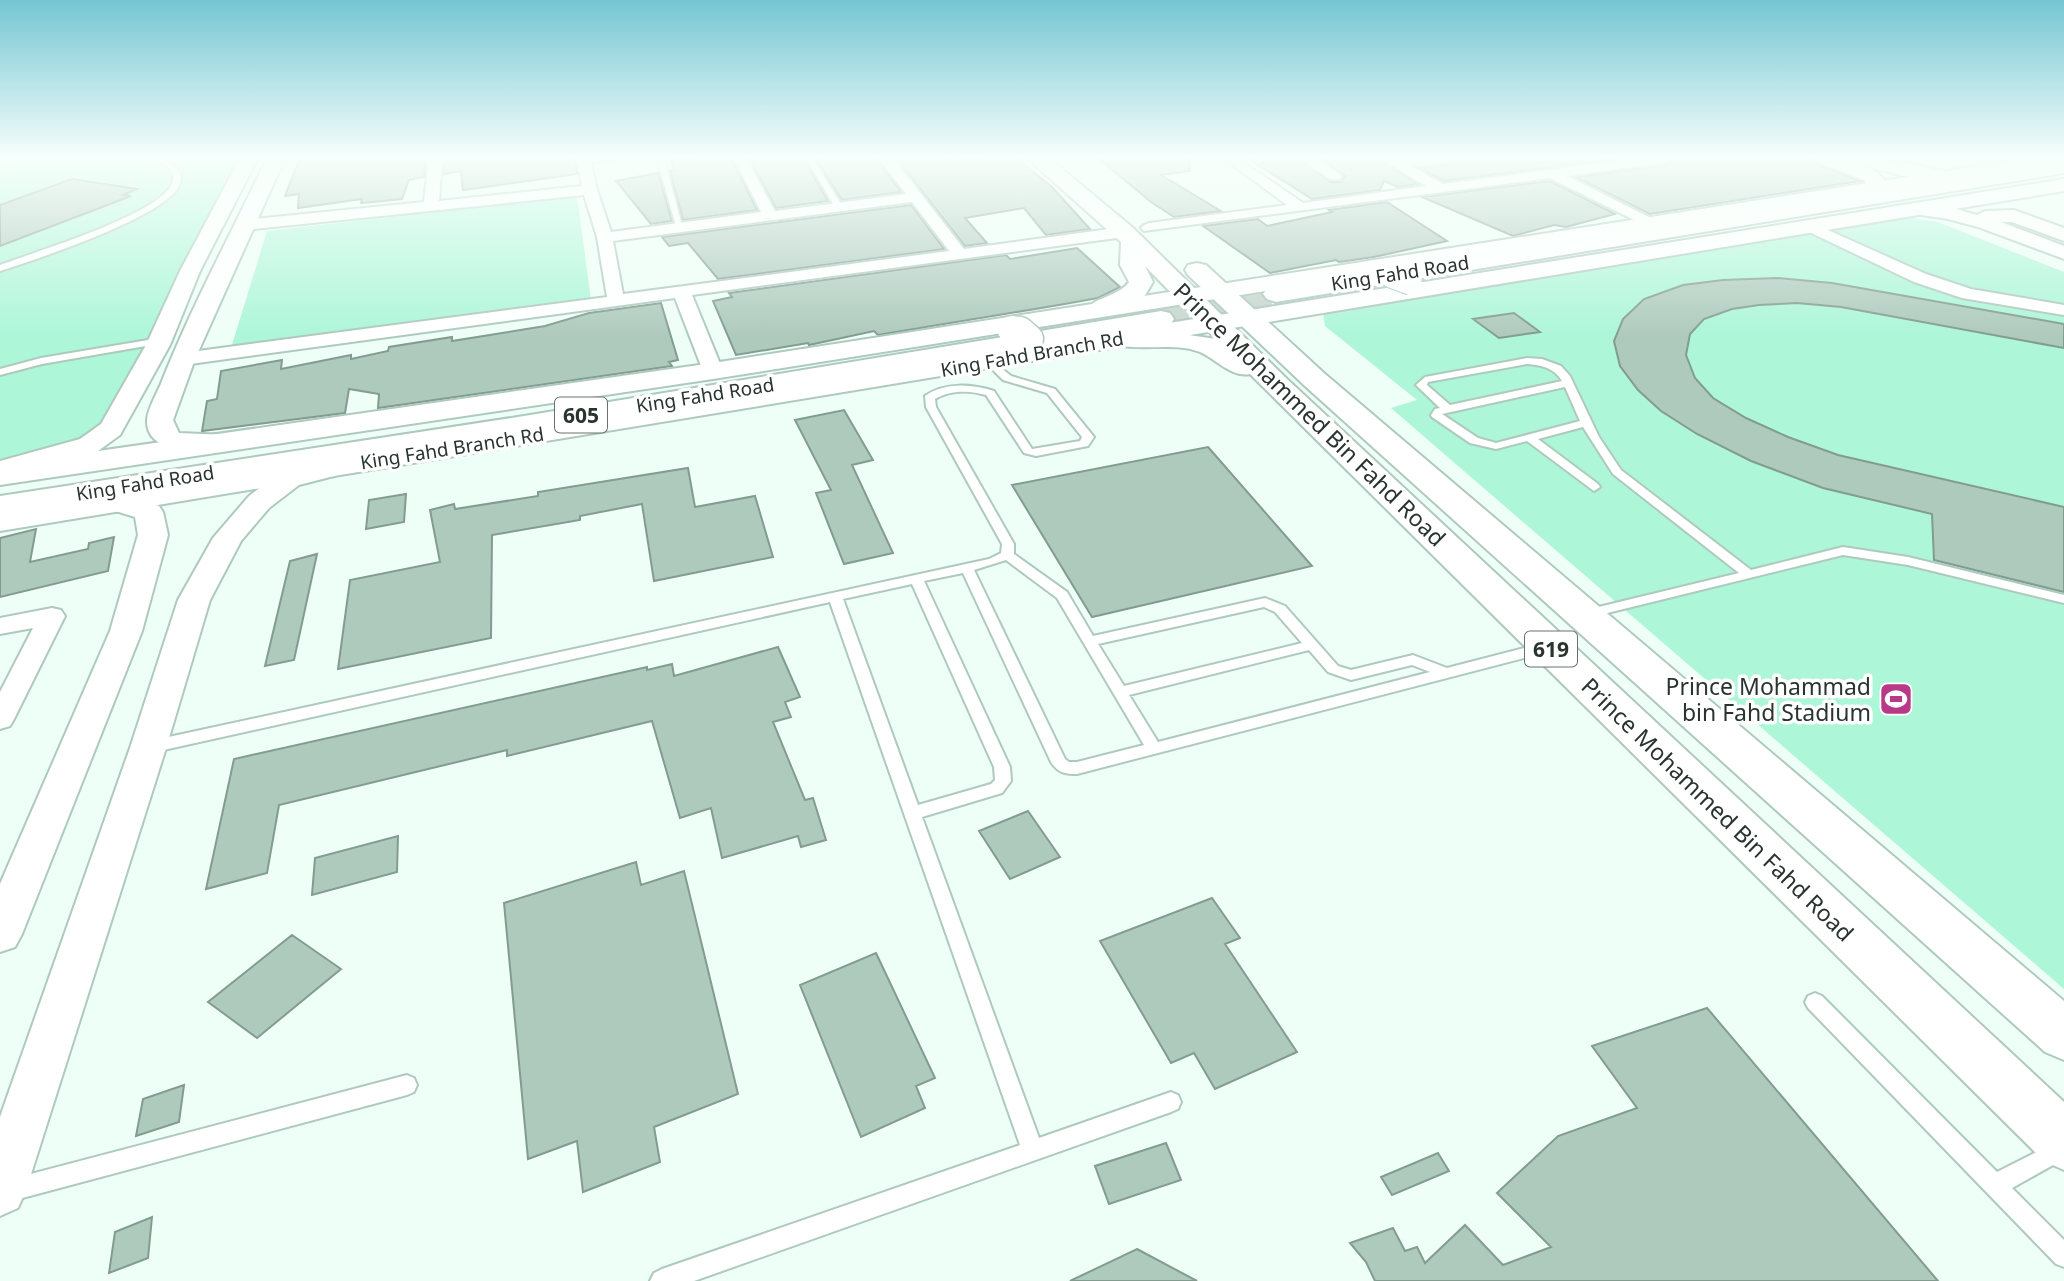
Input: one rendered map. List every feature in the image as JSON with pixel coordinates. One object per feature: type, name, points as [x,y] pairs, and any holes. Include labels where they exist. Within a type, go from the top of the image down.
[{"type":"main road","name":"Prince Mohammed Bin Fahd Road","points":[[1122,218],[1155,241]]},
{"type":"main road","name":"Prince Mohammed Bin Fahd Road","points":[[1132,218],[1220,306],[1315,380],[2064,1035]]},
{"type":"main road","name":"King Fahd Branch Rd","points":[[0,521],[990,362],[1117,339],[1326,276],[1407,272],[1683,218]]},
{"type":"main road","name":"King Fahd Road","points":[[0,506],[524,425],[1756,218]]},
{"type":"main road","name":"King Fahd Road","points":[[0,486],[522,413],[1788,218]]},
{"type":"main road","name":"King Fahd Branch Rd","points":[[0,472],[242,440],[713,371],[1099,310],[1330,306],[1864,218]]},
{"type":"main road","points":[[1099,310],[1131,296],[1141,282],[1132,265],[1155,241],[1211,268],[1248,276],[1326,276]]},
{"type":"main road","points":[[1407,272],[1449,285]]},
{"type":"main road","name":"Prince Mohammed Bin Fahd Road","points":[[1220,306],[1277,386],[2064,1141]]},
{"type":"main road","points":[[1315,380],[1308,359],[1290,337],[1288,326],[1301,312],[1330,306]]},
{"type":"main road","points":[[972,329],[1018,338],[990,362]]},
{"type":"main road","points":[[1117,339],[1162,339],[1205,344],[1277,386]]},
{"type":"street","points":[[0,472],[89,445],[111,429],[160,341],[190,271],[218,218]]},
{"type":"street","points":[[242,440],[182,442],[170,439],[163,432],[160,420],[183,359],[248,218]]},
{"type":"street","points":[[245,225],[324,218]]},
{"type":"street","points":[[599,218],[605,237],[616,302]]},
{"type":"street","points":[[605,237],[755,218]]},
{"type":"street","points":[[932,218],[960,254]]},
{"type":"street","points":[[183,359],[960,254],[1155,241],[1258,218]]},
{"type":"street","points":[[1640,218],[1650,223]]},
{"type":"street","points":[[1967,218],[2064,253]]},
{"type":"street","points":[[1985,218],[1985,223]]},
{"type":"street","points":[[2031,218],[2064,235]]},
{"type":"street","points":[[1810,227],[1920,278],[1968,293],[2064,310]]},
{"type":"street","points":[[682,293],[713,371]]},
{"type":"street","points":[[120,416],[118,432],[133,433],[145,429],[163,409]]},
{"type":"street","points":[[0,1191],[148,748],[194,600],[228,538],[259,502],[289,479],[342,465]]},
{"type":"street","points":[[0,934],[126,631],[153,535],[149,512],[119,503]]},
{"type":"street","points":[[0,625],[52,616],[0,719]]},
{"type":"lane","points":[[0,268],[125,218]]},
{"type":"lane","points":[[677,218],[680,227]]},
{"type":"lane","points":[[0,372],[41,361],[160,341]]},
{"type":"lane","points":[[1448,409],[1421,385],[1425,380],[1527,361],[1542,362],[1557,368],[1568,383],[1586,423],[1617,472],[1749,574]]},
{"type":"lane","points":[[990,362],[1007,378],[1051,391],[1088,438],[1084,444],[1036,453],[1028,451],[990,393],[975,388],[937,393],[929,398],[931,407],[1008,544],[1007,555]]},
{"type":"lane","points":[[1568,383],[1448,409],[1436,415],[1474,442],[1496,446],[1586,423]]},
{"type":"lane","points":[[1530,438],[1594,487]]},
{"type":"lane","points":[[1582,615],[1843,551],[1908,561],[2064,599]]},
{"type":"lane","points":[[148,748],[917,580],[992,562],[1007,555]]},
{"type":"lane","points":[[1007,555],[1062,595],[1154,748]]},
{"type":"lane","points":[[967,568],[1059,762],[1065,768],[1077,768],[1549,646]]},
{"type":"lane","points":[[912,813],[996,789],[1003,781],[1002,767],[917,580]]},
{"type":"lane","points":[[835,597],[1032,1151]]},
{"type":"lane","points":[[1090,642],[1265,601],[1280,609],[1333,669],[1341,673],[1351,675],[1413,660],[1446,673]]},
{"type":"lane","points":[[1120,692],[1311,645]]},
{"type":"lane","points":[[1815,1002],[2064,1256]]},
{"type":"lane","points":[[0,1191],[407,1085]]},
{"type":"lane","points":[[662,1281],[1171,1102]]},
{"type":"lane","points":[[1995,1185],[2064,1148]]},
{"type":"green space","points":[[0,218],[211,218],[102,431],[68,447],[0,459]]},
{"type":"green space","points":[[384,218],[580,218],[591,300],[231,348],[267,231]]},
{"type":"green space","name":"Prince Mohammad bin Fahd Stadium","points":[[1899,218],[1938,222],[2064,272],[2064,989],[1391,408],[1417,400],[1325,326],[1323,313]]},
{"type":"building","points":[[0,218],[74,218],[0,246]]},
{"type":"building","points":[[646,218],[671,218],[672,221],[651,224]]},
{"type":"building","points":[[812,218],[921,218],[944,249],[718,279],[688,243],[669,246],[662,237]]},
{"type":"building","points":[[943,218],[966,218],[987,243],[965,246]]},
{"type":"building","points":[[1032,218],[1080,218],[1090,229],[1046,235]]},
{"type":"building","points":[[1305,218],[1411,218],[1447,241],[1374,257],[1339,262],[1336,260],[1270,273],[1203,226],[1258,219],[1267,226]]},
{"type":"building","points":[[1470,218],[1601,218],[1566,227],[1554,225],[1513,236]]},
{"type":"building","points":[[1077,248],[1120,287],[1098,298],[1059,305],[878,335],[874,331],[809,345],[808,343],[736,355],[713,301],[732,297],[729,293],[1006,255],[1010,259]]},
{"type":"building","points":[[1777,278],[1832,283],[2064,324],[2064,348],[1841,307],[1797,303],[1759,305],[1732,309],[1704,319],[1690,334],[1686,355],[1695,378],[1713,398],[1746,418],[1788,437],[1838,455],[2064,507],[2064,592],[1934,560],[1932,514],[1823,488],[1751,461],[1697,434],[1661,411],[1638,390],[1620,366],[1614,341],[1623,319],[1644,299],[1683,285]]},
{"type":"building","points":[[661,303],[678,360],[669,362],[672,366],[378,408],[379,394],[349,389],[345,413],[202,431],[207,401],[217,399],[221,371],[282,360],[281,369],[351,355],[351,359],[388,351],[389,347],[452,337],[452,341],[545,326],[589,313]]},
{"type":"building","points":[[1514,313],[1540,332],[1499,338],[1473,319]]},
{"type":"building","points":[[844,410],[873,460],[852,465],[893,553],[844,564],[816,493],[831,490],[795,420]]},
{"type":"building","points":[[1208,447],[1312,566],[1092,617],[1012,485]]},
{"type":"building","points":[[688,468],[695,507],[755,496],[773,557],[654,581],[642,504],[580,516],[580,520],[492,535],[491,638],[338,669],[350,580],[440,562],[430,510],[454,504],[455,509],[538,496],[538,492]]},
{"type":"building","points":[[406,494],[404,522],[366,529],[369,500]]},
{"type":"building","points":[[36,529],[30,562],[88,549],[89,543],[114,537],[108,571],[0,597],[0,538]]},
{"type":"building","points":[[317,554],[294,660],[265,666],[290,561]]},
{"type":"building","points":[[778,647],[800,697],[785,702],[791,717],[773,722],[805,800],[813,798],[826,840],[801,847],[798,836],[722,858],[711,808],[680,818],[652,721],[507,756],[507,750],[279,805],[267,873],[206,889],[234,759],[647,667],[647,670],[672,664],[674,676]]},
{"type":"building","points":[[1028,811],[1060,857],[1010,879],[979,831]]},
{"type":"building","points":[[398,836],[397,872],[312,895],[315,858]]},
{"type":"building","points":[[636,862],[641,885],[684,871],[738,1094],[654,1127],[660,1162],[583,1192],[577,1141],[528,1159],[504,903]]},
{"type":"building","points":[[1212,898],[1240,938],[1225,944],[1297,1052],[1215,1089],[1194,1053],[1171,1063],[1100,941]]},
{"type":"building","points":[[292,935],[341,969],[257,1038],[208,1002]]},
{"type":"building","points":[[876,953],[935,1078],[916,1086],[925,1108],[861,1137],[800,985]]},
{"type":"building","points":[[1707,1008],[1938,1281],[1375,1281],[1366,1262],[1350,1243],[1393,1228],[1405,1251],[1417,1247],[1425,1263],[1465,1225],[1503,1265],[1551,1247],[1497,1193],[1558,1136],[1637,1108],[1592,1046]]},
{"type":"building","points":[[184,1085],[179,1122],[136,1136],[143,1099]]},
{"type":"building","points":[[1166,1143],[1181,1180],[1109,1204],[1095,1166]]},
{"type":"building","points":[[1438,1153],[1449,1171],[1392,1195],[1381,1177]]},
{"type":"building","points":[[152,1217],[148,1258],[109,1273],[115,1232]]},
{"type":"building","points":[[1137,1249],[1197,1281],[1070,1281]]},
{"type":"tunnel","points":[[1161,319],[1284,300]]},
{"type":"place","name":"Prince Mohammad bin Fahd Stadium","points":[[1896,699]]}]
